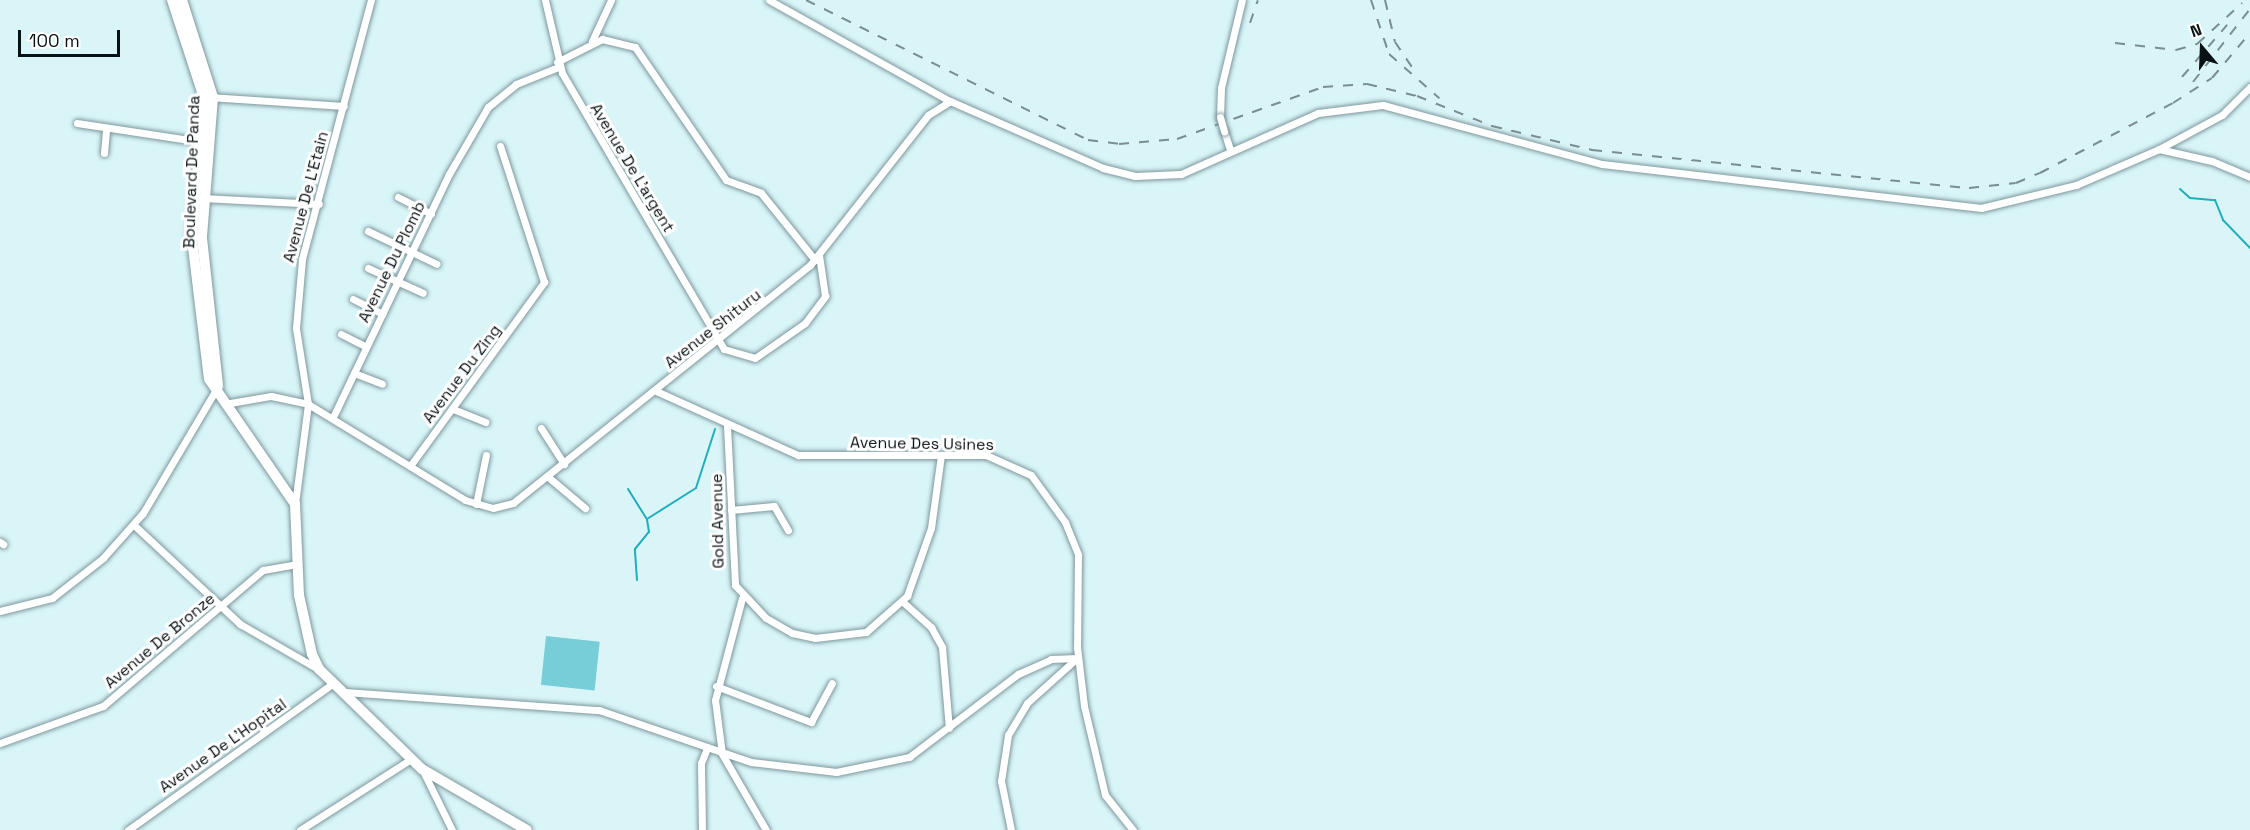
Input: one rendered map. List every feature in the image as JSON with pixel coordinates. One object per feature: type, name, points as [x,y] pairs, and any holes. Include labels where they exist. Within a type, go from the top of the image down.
[{"type":"street","name":"Boulevard De Panda","points":[[172,0],[208,98],[199,141],[199,198],[203,299],[209,341],[209,380],[218,386],[230,403],[295,504]]},
{"type":"street","name":"Boulevard De Panda","points":[[182,0],[208,98],[211,144],[199,198]]},
{"type":"street","name":"Avenue De L'Etain","points":[[295,504],[308,404],[297,293],[370,0]]},
{"type":"street","name":"Avenue De L'argent","points":[[545,0],[557,64],[718,343]]},
{"type":"street","points":[[611,0],[592,41],[623,43],[647,57],[726,180],[761,193],[817,258],[825,296],[805,323],[755,358],[740,358],[718,343]]},
{"type":"street","points":[[769,0],[950,101],[1121,174],[1180,174],[1230,149],[1318,113],[1383,105],[1602,164],[1981,208],[2057,192],[2159,149],[2223,115],[2250,87]]},
{"type":"street","points":[[1230,149],[1220,117],[1221,88],[1242,0]]},
{"type":"street","name":"Avenue Du Plomb","points":[[334,416],[431,214],[479,122],[493,101],[516,84],[557,64],[592,41]]},
{"type":"street","points":[[208,98],[344,106]]},
{"type":"street","name":"Avenue Shituru","points":[[230,403],[271,396],[308,404],[334,416],[410,466],[476,504],[493,508],[513,503],[718,343],[817,258],[928,115],[950,101]]},
{"type":"street","points":[[77,123],[211,144]]},
{"type":"street","points":[[104,153],[106,129]]},
{"type":"street","name":"Avenue Du Zing","points":[[410,466],[536,298],[543,269],[500,146]]},
{"type":"street","points":[[2159,149],[2212,160],[2250,177]]},
{"type":"street","points":[[398,197],[431,214]]},
{"type":"street","points":[[199,198],[319,204]]},
{"type":"street","points":[[368,231],[437,264]]},
{"type":"street","points":[[368,268],[396,284],[423,293]]},
{"type":"street","points":[[353,299],[382,314]]},
{"type":"street","points":[[341,334],[366,347]]},
{"type":"street","points":[[354,373],[382,384]]},
{"type":"street","points":[[0,611],[38,604],[71,588],[135,526],[218,386]]},
{"type":"street","name":"Avenue Des Usines","points":[[657,391],[727,426],[798,455],[941,455],[1002,459],[1025,470],[1044,490],[1078,555],[1077,658],[1105,795],[1133,830]]},
{"type":"street","points":[[453,409],[485,422]]},
{"type":"street","name":"Gold Avenue","points":[[727,426],[732,578],[742,598]]},
{"type":"street","points":[[541,428],[564,464]]},
{"type":"street","points":[[476,504],[486,455]]},
{"type":"street","points":[[766,830],[722,754],[716,686],[742,598],[792,633],[829,639],[866,632],[903,602],[917,576],[931,528],[941,455]]},
{"type":"street","points":[[548,476],[585,508]]},
{"type":"street","points":[[295,504],[296,564],[306,638],[319,669]]},
{"type":"street","points":[[731,510],[774,506],[788,530]]},
{"type":"street","points":[[135,526],[220,608],[279,651],[319,669],[422,769],[528,830]]},
{"type":"street","name":"Avenue De Bronze","points":[[0,743],[103,706],[268,566],[296,564]]},
{"type":"street","points":[[903,602],[931,627],[942,647],[949,728]]},
{"type":"street","points":[[342,692],[599,710],[722,754],[781,768],[853,771],[896,763],[949,728],[1018,674],[1052,659],[1077,658]]},
{"type":"street","points":[[1011,830],[1001,780],[1008,735],[1027,702],[1077,658]]},
{"type":"street","name":"Avenue De L'Hopital","points":[[131,829],[333,683]]},
{"type":"street","points":[[716,686],[811,722],[832,683]]},
{"type":"street","points":[[702,830],[701,763],[707,748]]},
{"type":"street","points":[[300,830],[411,759]]},
{"type":"street","points":[[422,769],[452,830]]},
{"type":"shaded area","points":[[546,636],[600,642],[595,690],[541,685]]},
{"type":"waterway","points":[[2180,189],[2190,198],[2215,200],[2223,220],[2250,248]]},
{"type":"waterway","points":[[637,580],[635,549],[649,532],[647,519],[696,488],[715,429]]},
{"type":"waterway","points":[[628,489],[647,519]]},
{"type":"railway","points":[[806,0],[1088,140],[1119,144],[1177,139],[1323,87],[1367,84],[1417,96],[1492,126],[1592,150],[1969,188],[2016,183],[2040,173],[2173,103],[2212,78],[2250,33]]},
{"type":"railway","points":[[1250,23],[1258,0]]},
{"type":"railway","points":[[1371,0],[1389,54],[1439,98]]},
{"type":"railway","points":[[1385,0],[1395,42],[1416,73]]},
{"type":"railway","points":[[2115,43],[2176,50],[2197,44],[2242,3]]},
{"type":"railway","points":[[2193,82],[2250,9]]},
{"type":"railway","points":[[2182,77],[2227,25]]}]
